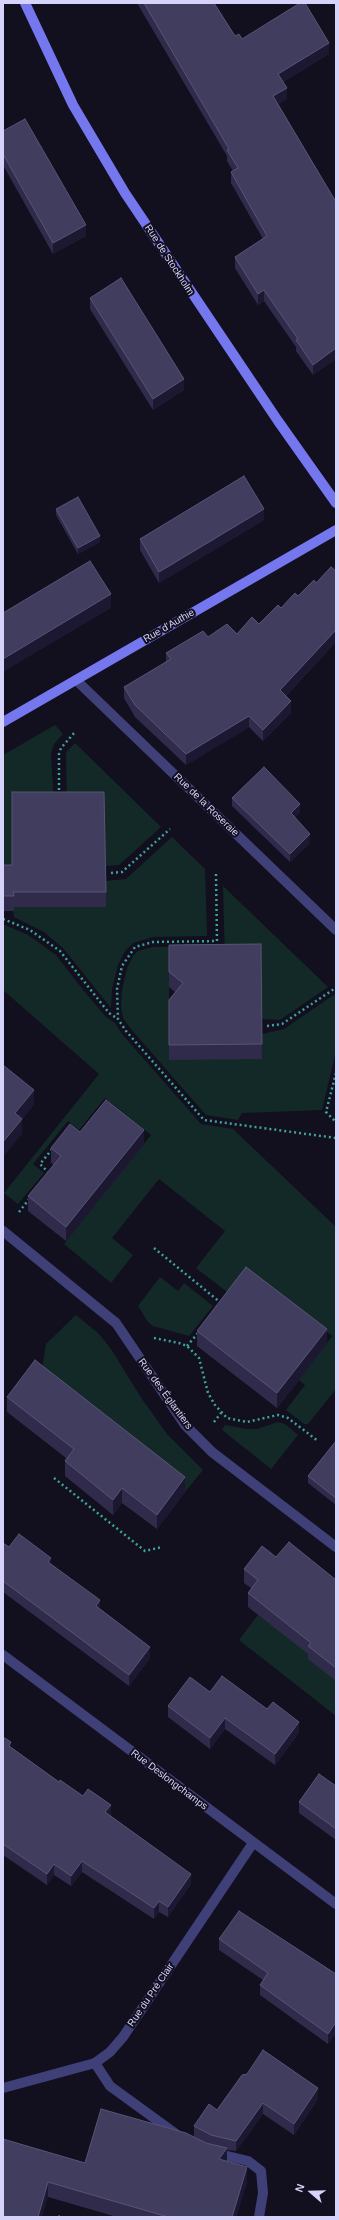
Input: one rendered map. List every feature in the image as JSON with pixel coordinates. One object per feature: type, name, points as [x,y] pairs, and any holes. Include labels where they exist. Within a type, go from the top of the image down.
[{"type":"street","name":"Rue de Stockholm","points":[[25,3],[73,105],[125,193],[246,375],[336,503]]},
{"type":"street","name":"Rue d'Authie","points":[[3,722],[336,530]]},
{"type":"street","name":"Rue de la Roseraie","points":[[76,680],[336,930]]},
{"type":"street","name":"Rue des Églantiers","points":[[3,1231],[116,1323],[180,1419],[212,1452],[336,1547]]},
{"type":"street","name":"Rue Deslongchamps","points":[[3,1655],[336,1904]]},
{"type":"street","name":"Rue du Pré Clair","points":[[3,2088],[95,2064],[110,2052],[123,2037],[253,1843]]},
{"type":"street","points":[[95,2064],[110,2086],[155,2120],[187,2141]]},
{"type":"street","points":[[204,2149],[248,2161],[260,2171],[263,2193],[259,2217]]},
{"type":"path","points":[[59,797],[59,754],[61,748],[76,732]]},
{"type":"path","points":[[111,873],[122,872],[170,830]]},
{"type":"path","points":[[118,1019],[117,989],[120,974],[129,954],[135,947],[153,942],[217,941],[216,874]]},
{"type":"path","points":[[3,919],[30,930],[60,951],[105,1008],[118,1019],[126,1031],[204,1120],[336,1138]]},
{"type":"path","points":[[267,1026],[282,1024],[334,989]]},
{"type":"path","points":[[336,1073],[326,1112],[336,1122]]},
{"type":"path","points":[[46,1178],[50,1172],[40,1164],[54,1146]]},
{"type":"path","points":[[19,1212],[32,1195]]},
{"type":"path","points":[[154,1248],[222,1302],[218,1307]]},
{"type":"path","points":[[187,1346],[200,1330]]},
{"type":"path","points":[[154,1338],[179,1342],[187,1346],[199,1358],[208,1392],[221,1413],[227,1418],[247,1422],[278,1415],[288,1418],[318,1441]]},
{"type":"path","points":[[211,1426],[221,1413]]},
{"type":"path","points":[[54,1478],[145,1551],[162,1546]]},
{"type":"green space","points":[[55,725],[63,734],[54,744],[51,753],[54,807],[12,880],[3,880],[3,755]]},
{"type":"green space","points":[[75,743],[161,827],[119,865],[106,866],[67,807],[66,755],[67,751]]},
{"type":"green space","points":[[172,837],[205,869],[207,936],[153,937],[133,943],[125,951],[118,965],[112,989],[111,1008],[63,948],[44,932],[14,917],[13,907],[106,907],[106,881],[126,879]]},
{"type":"green space","points":[[223,886],[328,987],[280,1020],[262,1019],[261,959],[225,959]]},
{"type":"green space","points":[[3,924],[28,935],[56,955],[106,1017],[115,1023],[122,1034],[201,1124],[233,1129],[336,1227],[336,1389],[308,1424],[304,1424],[286,1410],[305,1385],[299,1380],[332,1336],[249,1272],[231,1295],[196,1268],[225,1231],[159,1179],[112,1238],[133,1255],[111,1283],[64,1244],[151,1135],[105,1098],[79,1130],[68,1121],[33,1164],[44,1173],[18,1204],[4,1193],[99,1074],[3,990]]},
{"type":"green space","points":[[205,946],[169,960],[169,1059],[262,1059],[262,1034],[284,1029],[335,994],[336,1051],[322,1110],[242,1113],[238,1120],[206,1115],[130,1028],[123,1018],[121,1007],[122,990],[127,968],[133,956],[138,951],[153,947]]},
{"type":"green space","points":[[160,1277],[178,1291],[184,1283],[213,1306],[189,1336],[153,1326],[148,1322],[138,1306]]},
{"type":"green space","points":[[76,1315],[99,1334],[111,1349],[142,1399],[167,1434],[203,1470],[185,1492],[35,1375],[42,1369],[46,1344]]},
{"type":"green space","points":[[278,1422],[285,1424],[298,1435],[271,1469],[222,1430],[225,1425],[247,1429],[257,1429]]},
{"type":"green space","points":[[258,1615],[271,1625],[277,1617],[336,1669],[336,1716],[239,1640]]},
{"type":"building","points":[[144,3],[214,3],[235,36],[239,34],[242,39],[300,3],[305,3],[329,43],[278,74],[287,88],[273,96],[336,202],[336,348],[313,365],[296,340],[298,339],[264,290],[258,294],[235,257],[267,236],[231,172],[238,168],[227,150],[229,149]]},
{"type":"building","points":[[25,119],[86,225],[53,243],[3,154],[3,131]]},
{"type":"building","points":[[121,278],[184,379],[153,399],[90,298]]},
{"type":"building","points":[[244,476],[264,509],[159,572],[140,539]]},
{"type":"building","points":[[78,497],[100,536],[78,548],[56,509]]},
{"type":"building","points":[[90,561],[111,594],[3,659],[3,613]]},
{"type":"building","points":[[331,567],[336,571],[336,633],[335,631],[280,690],[291,701],[263,730],[249,716],[186,754],[135,705],[124,687],[171,659],[166,653],[203,631],[208,637],[227,624],[237,634],[252,617],[259,624],[278,605],[281,608],[295,593],[298,596],[314,580],[316,583]]},
{"type":"building","points":[[264,767],[300,804],[291,813],[310,834],[290,854],[232,798]]},
{"type":"building","points":[[12,792],[104,792],[106,892],[13,892],[14,896],[3,896],[3,865],[12,865]]},
{"type":"building","points":[[261,944],[262,1044],[169,1045],[169,1000],[183,983],[169,972],[169,945]]},
{"type":"building","points":[[3,1065],[34,1090],[15,1113],[22,1119],[3,1142]]},
{"type":"building","points":[[106,1100],[144,1130],[66,1227],[28,1196],[61,1156],[51,1148],[70,1124],[80,1132]]},
{"type":"building","points":[[246,1267],[327,1329],[277,1393],[197,1331]]},
{"type":"building","points":[[35,1360],[185,1477],[157,1515],[122,1488],[113,1500],[65,1461],[74,1449],[7,1397]]},
{"type":"building","points":[[336,1441],[336,1498],[308,1476]]},
{"type":"building","points":[[19,1534],[51,1558],[48,1562],[100,1600],[96,1606],[150,1647],[129,1675],[3,1581],[3,1543],[9,1547]]},
{"type":"building","points":[[289,1542],[336,1580],[336,1668],[308,1646],[311,1643],[248,1593],[258,1580],[244,1569],[262,1546],[276,1557]]},
{"type":"building","points":[[222,1676],[267,1709],[273,1702],[299,1722],[275,1754],[225,1718],[210,1738],[168,1706],[190,1677],[210,1692]]},
{"type":"building","points":[[3,1737],[11,1742],[9,1746],[59,1782],[60,1780],[83,1796],[88,1789],[111,1805],[105,1812],[191,1874],[168,1907],[159,1901],[154,1908],[82,1861],[71,1876],[54,1864],[47,1874],[3,1844]]},
{"type":"building","points":[[319,1774],[336,1786],[336,1829],[299,1802]]},
{"type":"building","points":[[239,1911],[336,1974],[336,2022],[328,2034],[260,1985],[268,1973],[219,1939]]},
{"type":"building","points":[[263,2050],[318,2088],[294,2124],[263,2103],[236,2141],[211,2135],[194,2126],[209,2104],[217,2110],[242,2075],[247,2074]]},
{"type":"building","points":[[101,2109],[186,2133],[206,2143],[227,2148],[219,2159],[247,2167],[232,2217],[168,2217],[48,2182],[38,2217],[3,2217],[3,2139],[85,2163]]}]
